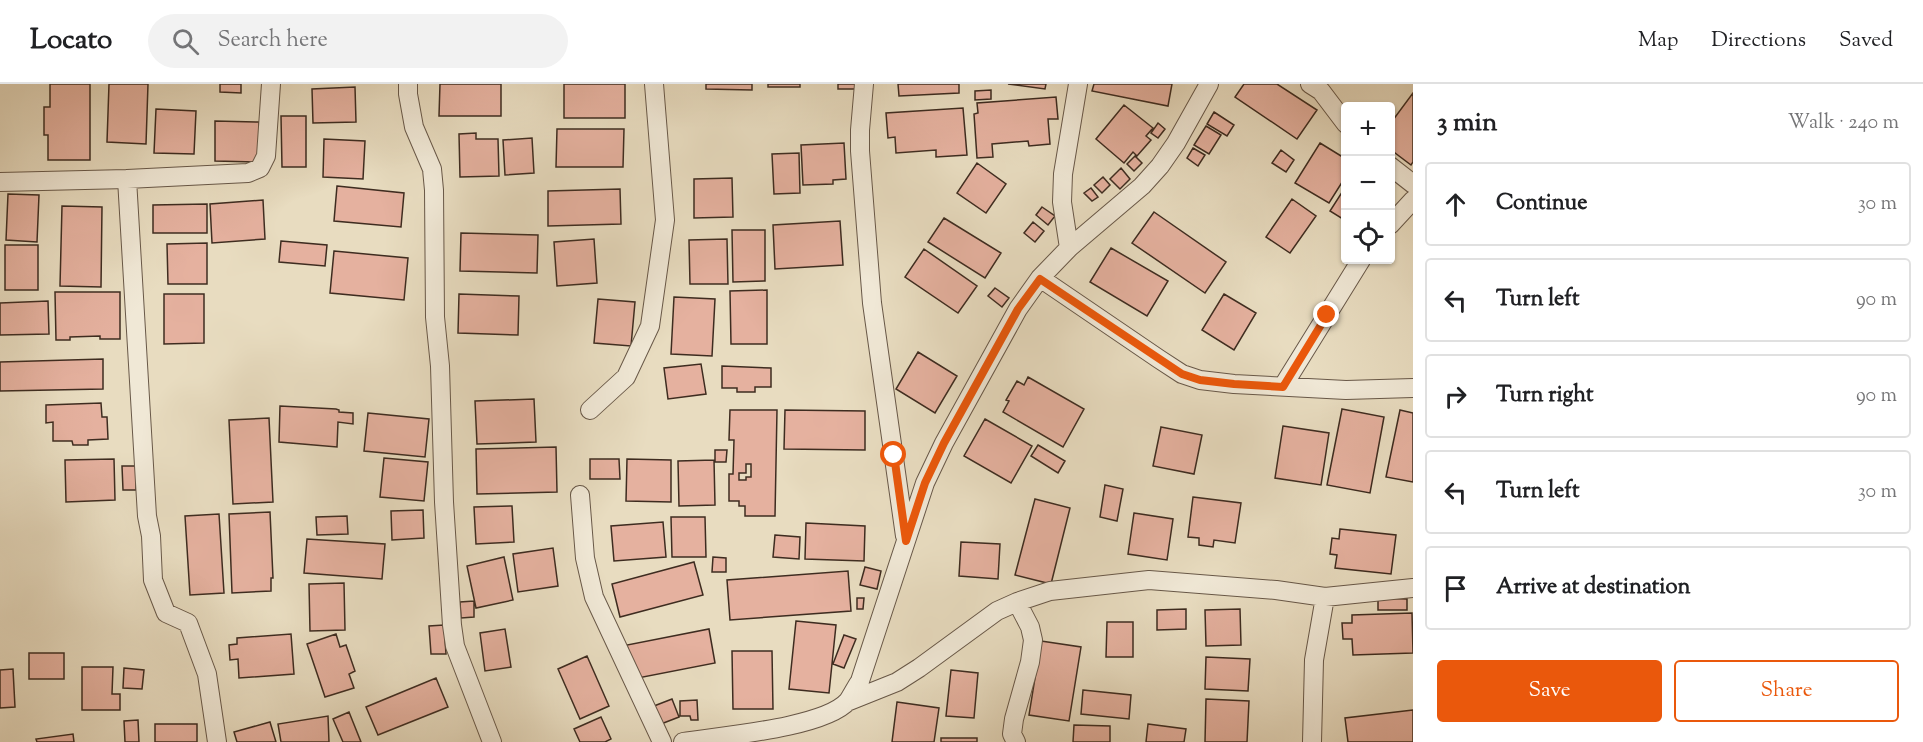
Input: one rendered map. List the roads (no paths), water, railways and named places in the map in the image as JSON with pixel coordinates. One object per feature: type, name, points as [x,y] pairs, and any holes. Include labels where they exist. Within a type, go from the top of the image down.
[{"type":"street","points":[[0,182],[248,173],[260,168],[266,156],[271,84]]},
{"type":"street","points":[[408,84],[414,126],[432,170],[434,190],[435,317],[440,366],[445,513],[455,646],[492,742]]},
{"type":"street","points":[[590,410],[626,377],[650,326],[665,220],[654,84]]},
{"type":"street","points":[[864,84],[860,151],[872,303],[906,541]]},
{"type":"street","points":[[1069,248],[1062,202],[1063,174],[1078,84]]},
{"type":"street","points":[[847,702],[860,681],[925,483],[944,443],[1018,309],[1040,279],[1069,248],[1142,186],[1160,166],[1176,143],[1209,84]]},
{"type":"street","points":[[1310,84],[1322,91],[1341,117]]},
{"type":"street","points":[[1395,170],[1413,184]]},
{"type":"street","points":[[127,179],[146,505],[151,536],[153,580],[166,613],[188,623],[207,674],[217,742]]},
{"type":"street","points":[[1395,220],[1413,200]]},
{"type":"street","points":[[1283,387],[1359,264]]},
{"type":"street","points":[[1040,279],[1182,374],[1212,382],[1283,387],[1346,390],[1413,388]]},
{"type":"street","points":[[580,495],[585,558],[594,597],[662,742]]},
{"type":"street","points":[[682,742],[799,724],[827,714],[847,702],[897,682],[997,611],[1050,591],[1149,580],[1276,590],[1325,597],[1413,588]]},
{"type":"street","points":[[1312,742],[1314,660],[1325,597]]},
{"type":"street","points":[[1016,742],[1012,734],[1014,719],[1030,662],[1033,640],[1030,627],[1017,602]]}]
